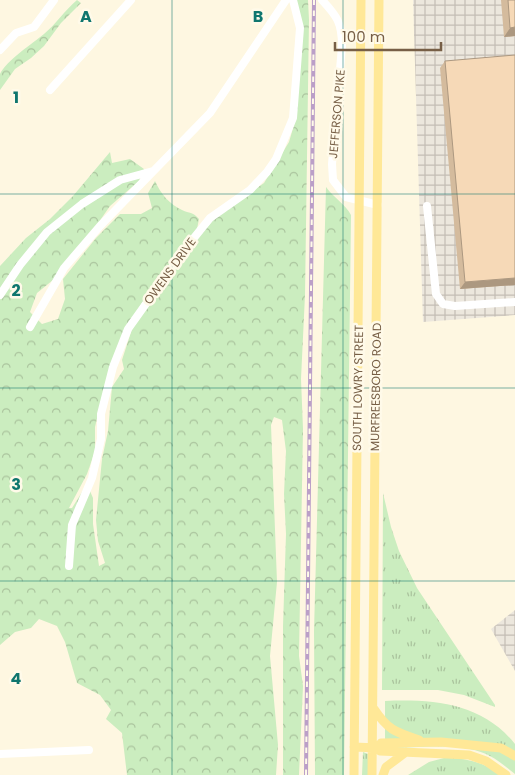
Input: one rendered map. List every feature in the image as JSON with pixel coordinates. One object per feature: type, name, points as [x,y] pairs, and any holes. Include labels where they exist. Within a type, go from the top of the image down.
[{"type":"main road","name":"SOUTH LOWRY STREET","points":[[354,775],[362,0]]},
{"type":"main road","name":"MURFREESBORO ROAD","points":[[372,775],[375,748],[373,708],[379,0]]},
{"type":"main road","points":[[373,708],[380,719],[393,731],[426,742]]},
{"type":"main road","points":[[375,748],[381,743],[441,742],[501,748],[515,756]]},
{"type":"main road","points":[[354,746],[375,748],[380,751],[469,754],[486,761],[506,775]]},
{"type":"main road","points":[[384,775],[386,767],[406,752]]},
{"type":"street","points":[[0,50],[16,32],[34,27],[54,0]]},
{"type":"street","points":[[50,90],[131,0]]},
{"type":"street","points":[[30,327],[64,268],[100,226],[210,113],[286,0]]},
{"type":"street","name":"OWENS DRIVE","points":[[69,566],[72,526],[92,478],[101,439],[101,414],[113,367],[128,329],[185,249],[210,218],[250,190],[267,172],[276,159],[294,118],[300,28],[293,0]]},
{"type":"street","name":"JEFFERSON PIKE","points":[[322,0],[332,10],[342,30],[332,164],[333,180],[346,197],[378,205]]},
{"type":"street","points":[[0,295],[20,265],[46,232],[120,180],[155,170]]},
{"type":"street","points":[[427,206],[436,294],[443,304],[455,306],[515,302]]},
{"type":"street","points":[[0,754],[89,750]]},
{"type":"shaded area","points":[[413,0],[515,0],[515,315],[423,322]]},
{"type":"shaded area","points":[[515,610],[515,671],[491,629]]},
{"type":"green space","points":[[77,0],[81,3],[61,23],[44,46],[15,69],[0,90],[0,74],[3,69],[48,30]]},
{"type":"green space","points":[[296,0],[308,0],[309,20],[305,295],[301,379],[303,429],[299,656],[303,686],[299,775],[283,775],[283,626],[286,534],[284,494],[286,451],[282,420],[274,417],[271,425],[277,582],[270,656],[278,745],[276,775],[127,775],[122,733],[106,719],[111,710],[100,695],[77,683],[65,642],[57,626],[39,619],[31,628],[15,632],[0,645],[0,266],[26,238],[50,219],[73,196],[110,152],[112,163],[130,159],[144,169],[139,181],[110,206],[92,232],[53,280],[37,293],[30,312],[42,324],[58,319],[65,299],[63,279],[96,238],[120,214],[141,214],[152,208],[148,193],[155,181],[169,202],[177,208],[195,215],[199,219],[197,229],[150,290],[126,329],[99,410],[95,427],[95,451],[87,474],[69,508],[72,508],[87,484],[93,498],[93,524],[99,566],[105,563],[98,541],[96,520],[112,387],[124,369],[122,360],[132,329],[193,243],[216,217],[264,183],[289,142],[296,118],[301,55]]},
{"type":"green space","points":[[326,187],[351,215],[344,775],[315,775],[314,631]]},
{"type":"green space","points":[[383,493],[399,551],[417,588],[495,707],[464,695],[438,690],[382,690]]},
{"type":"green space","points":[[385,701],[421,701],[456,706],[488,720],[502,730],[515,744],[515,774],[494,758],[475,750],[451,747],[388,748],[385,746]]},
{"type":"green space","points":[[363,752],[368,754],[368,775],[362,775]]},
{"type":"green space","points":[[444,758],[474,762],[502,775],[408,775],[429,762]]},
{"type":"building","points":[[508,0],[515,0],[515,27],[510,28]]},
{"type":"building","points":[[515,55],[515,278],[465,282],[445,61]]},
{"type":"railway","points":[[306,775],[314,0]]}]
